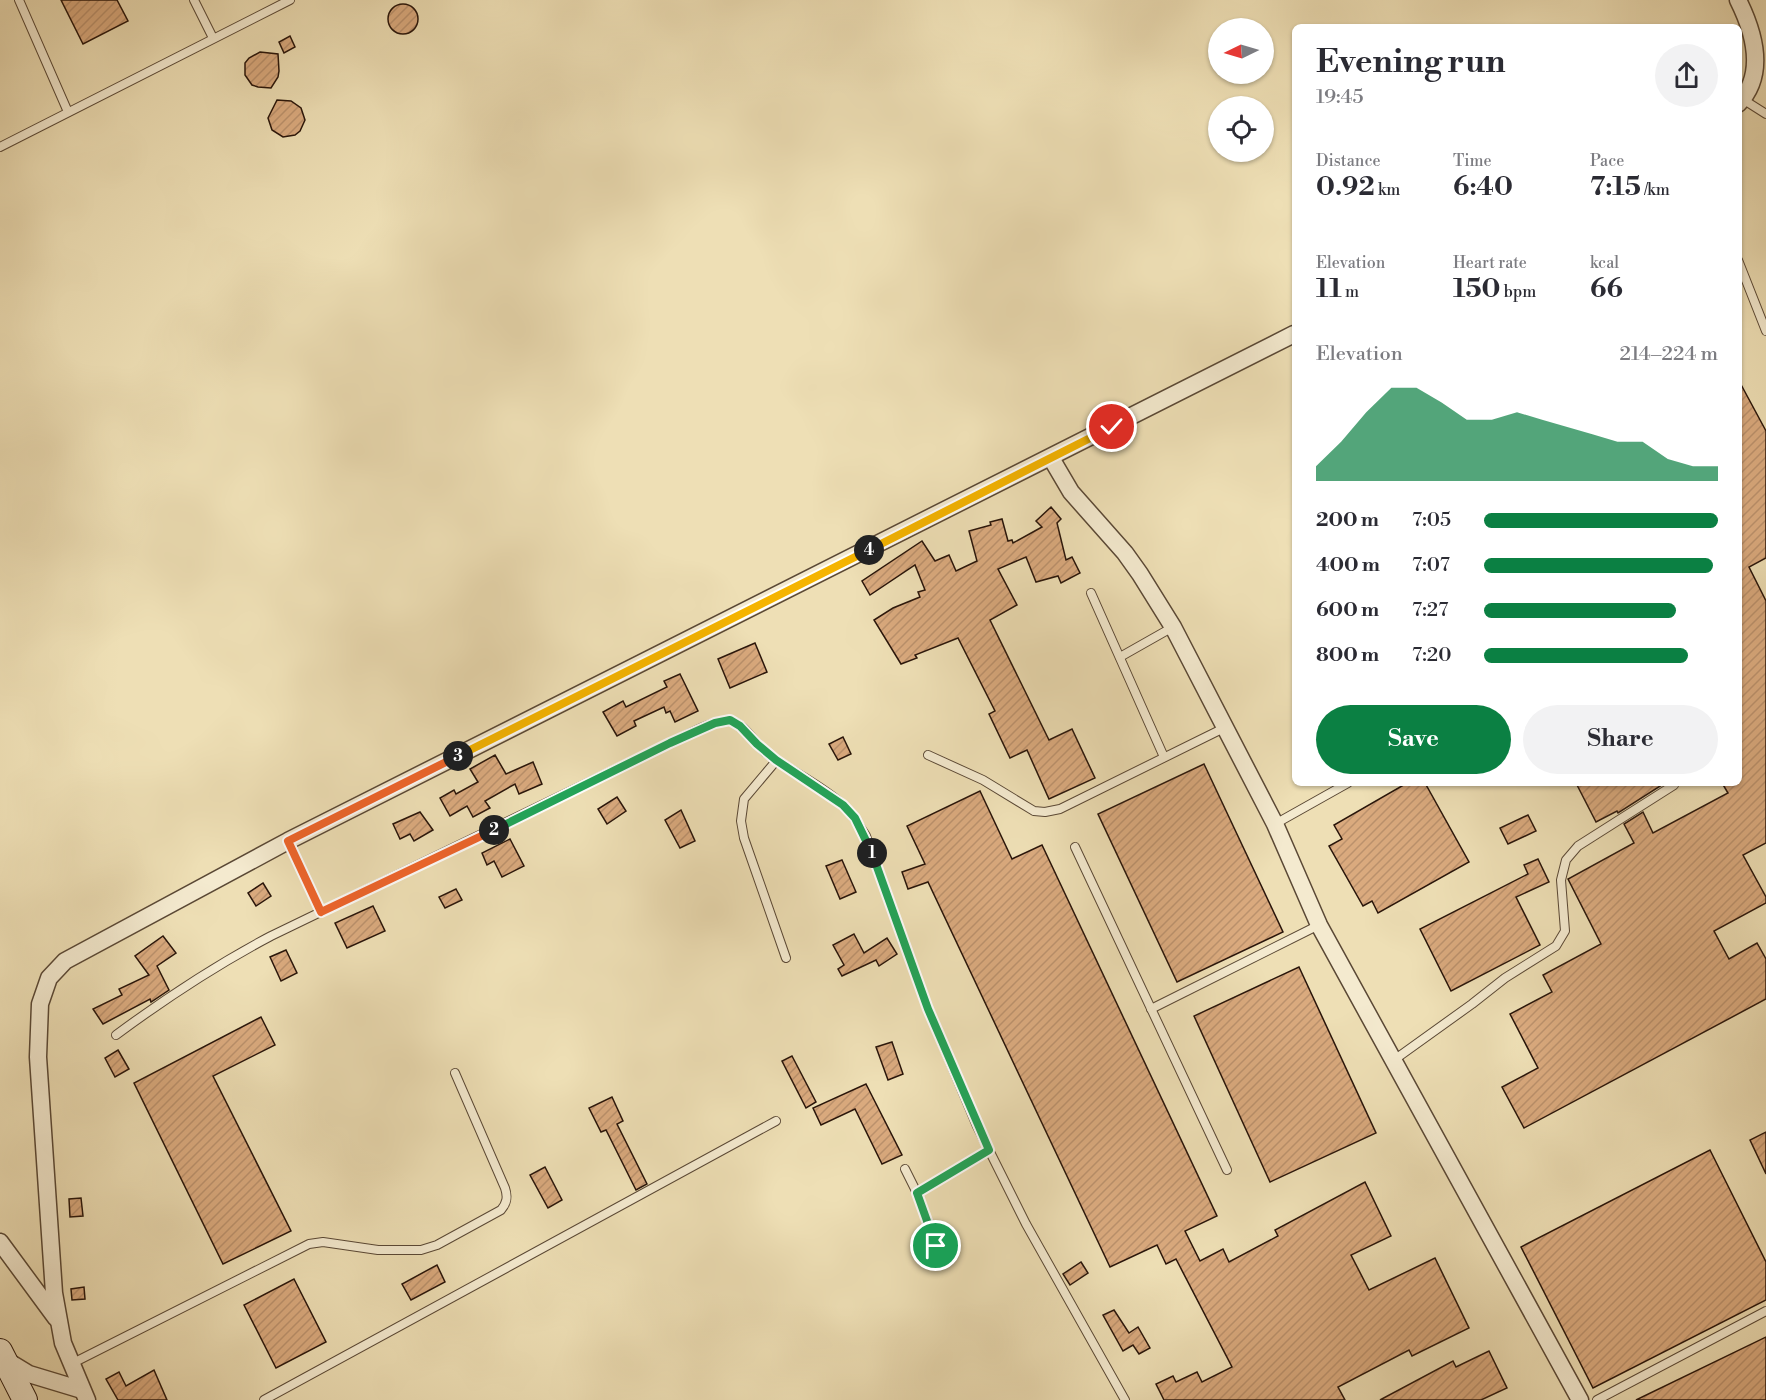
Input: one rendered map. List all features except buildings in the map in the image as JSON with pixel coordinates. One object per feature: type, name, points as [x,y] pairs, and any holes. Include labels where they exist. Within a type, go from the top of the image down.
[{"type":"main road","points":[[2,1355],[25,1400]]},
{"type":"street","points":[[1738,0],[1756,37],[1760,51],[1757,84],[1742,101]]},
{"type":"street","points":[[85,1395],[71,1364],[58,1321],[54,1293],[38,1057],[40,1005],[49,978],[65,961],[288,841],[1292,335]]},
{"type":"street","points":[[1051,458],[1071,492],[1125,553],[1173,627],[1275,824],[1319,925],[1580,1400]]},
{"type":"street","points":[[0,1242],[58,1321]]},
{"type":"street","points":[[2,1355],[29,1374],[85,1395]]},
{"type":"lane","points":[[19,0],[68,112]]},
{"type":"lane","points":[[194,0],[213,38]]},
{"type":"lane","points":[[0,147],[290,0]]},
{"type":"lane","points":[[1742,102],[1766,114]]},
{"type":"lane","points":[[1742,270],[1766,331]]},
{"type":"lane","points":[[1091,593],[1164,757]]},
{"type":"lane","points":[[1120,657],[1173,627]]},
{"type":"lane","points":[[116,1035],[158,1004],[229,958],[715,723],[724,720],[736,722],[776,760],[843,805],[855,818],[866,836],[928,1009],[989,1150],[1026,1224],[1125,1400]]},
{"type":"lane","points":[[928,755],[983,780],[1028,809],[1046,812],[1060,809],[1224,728]]},
{"type":"lane","points":[[776,760],[744,799],[741,821],[744,838],[786,958]]},
{"type":"lane","points":[[1275,824],[1343,786]]},
{"type":"lane","points":[[1394,1060],[1505,978],[1556,946],[1565,932],[1561,880],[1566,861],[1578,846],[1672,786]]},
{"type":"lane","points":[[288,841],[321,912]]},
{"type":"lane","points":[[1075,847],[1227,1170]]},
{"type":"lane","points":[[1151,1009],[1319,925]]},
{"type":"lane","points":[[71,1364],[309,1244],[323,1242],[378,1250],[421,1250],[437,1245],[501,1210],[506,1205],[508,1196],[455,1073]]},
{"type":"lane","points":[[264,1400],[776,1121]]},
{"type":"lane","points":[[917,1193],[989,1150]]},
{"type":"lane","points":[[905,1169],[917,1193],[936,1246]]},
{"type":"lane","points":[[1597,1400],[1766,1311]]},
{"type":"route","points":[[936,1246],[917,1193],[989,1150],[928,1009],[866,836],[855,818],[843,805],[776,760],[736,722],[724,720],[670,743],[321,912],[288,841],[1112,427]]}]
